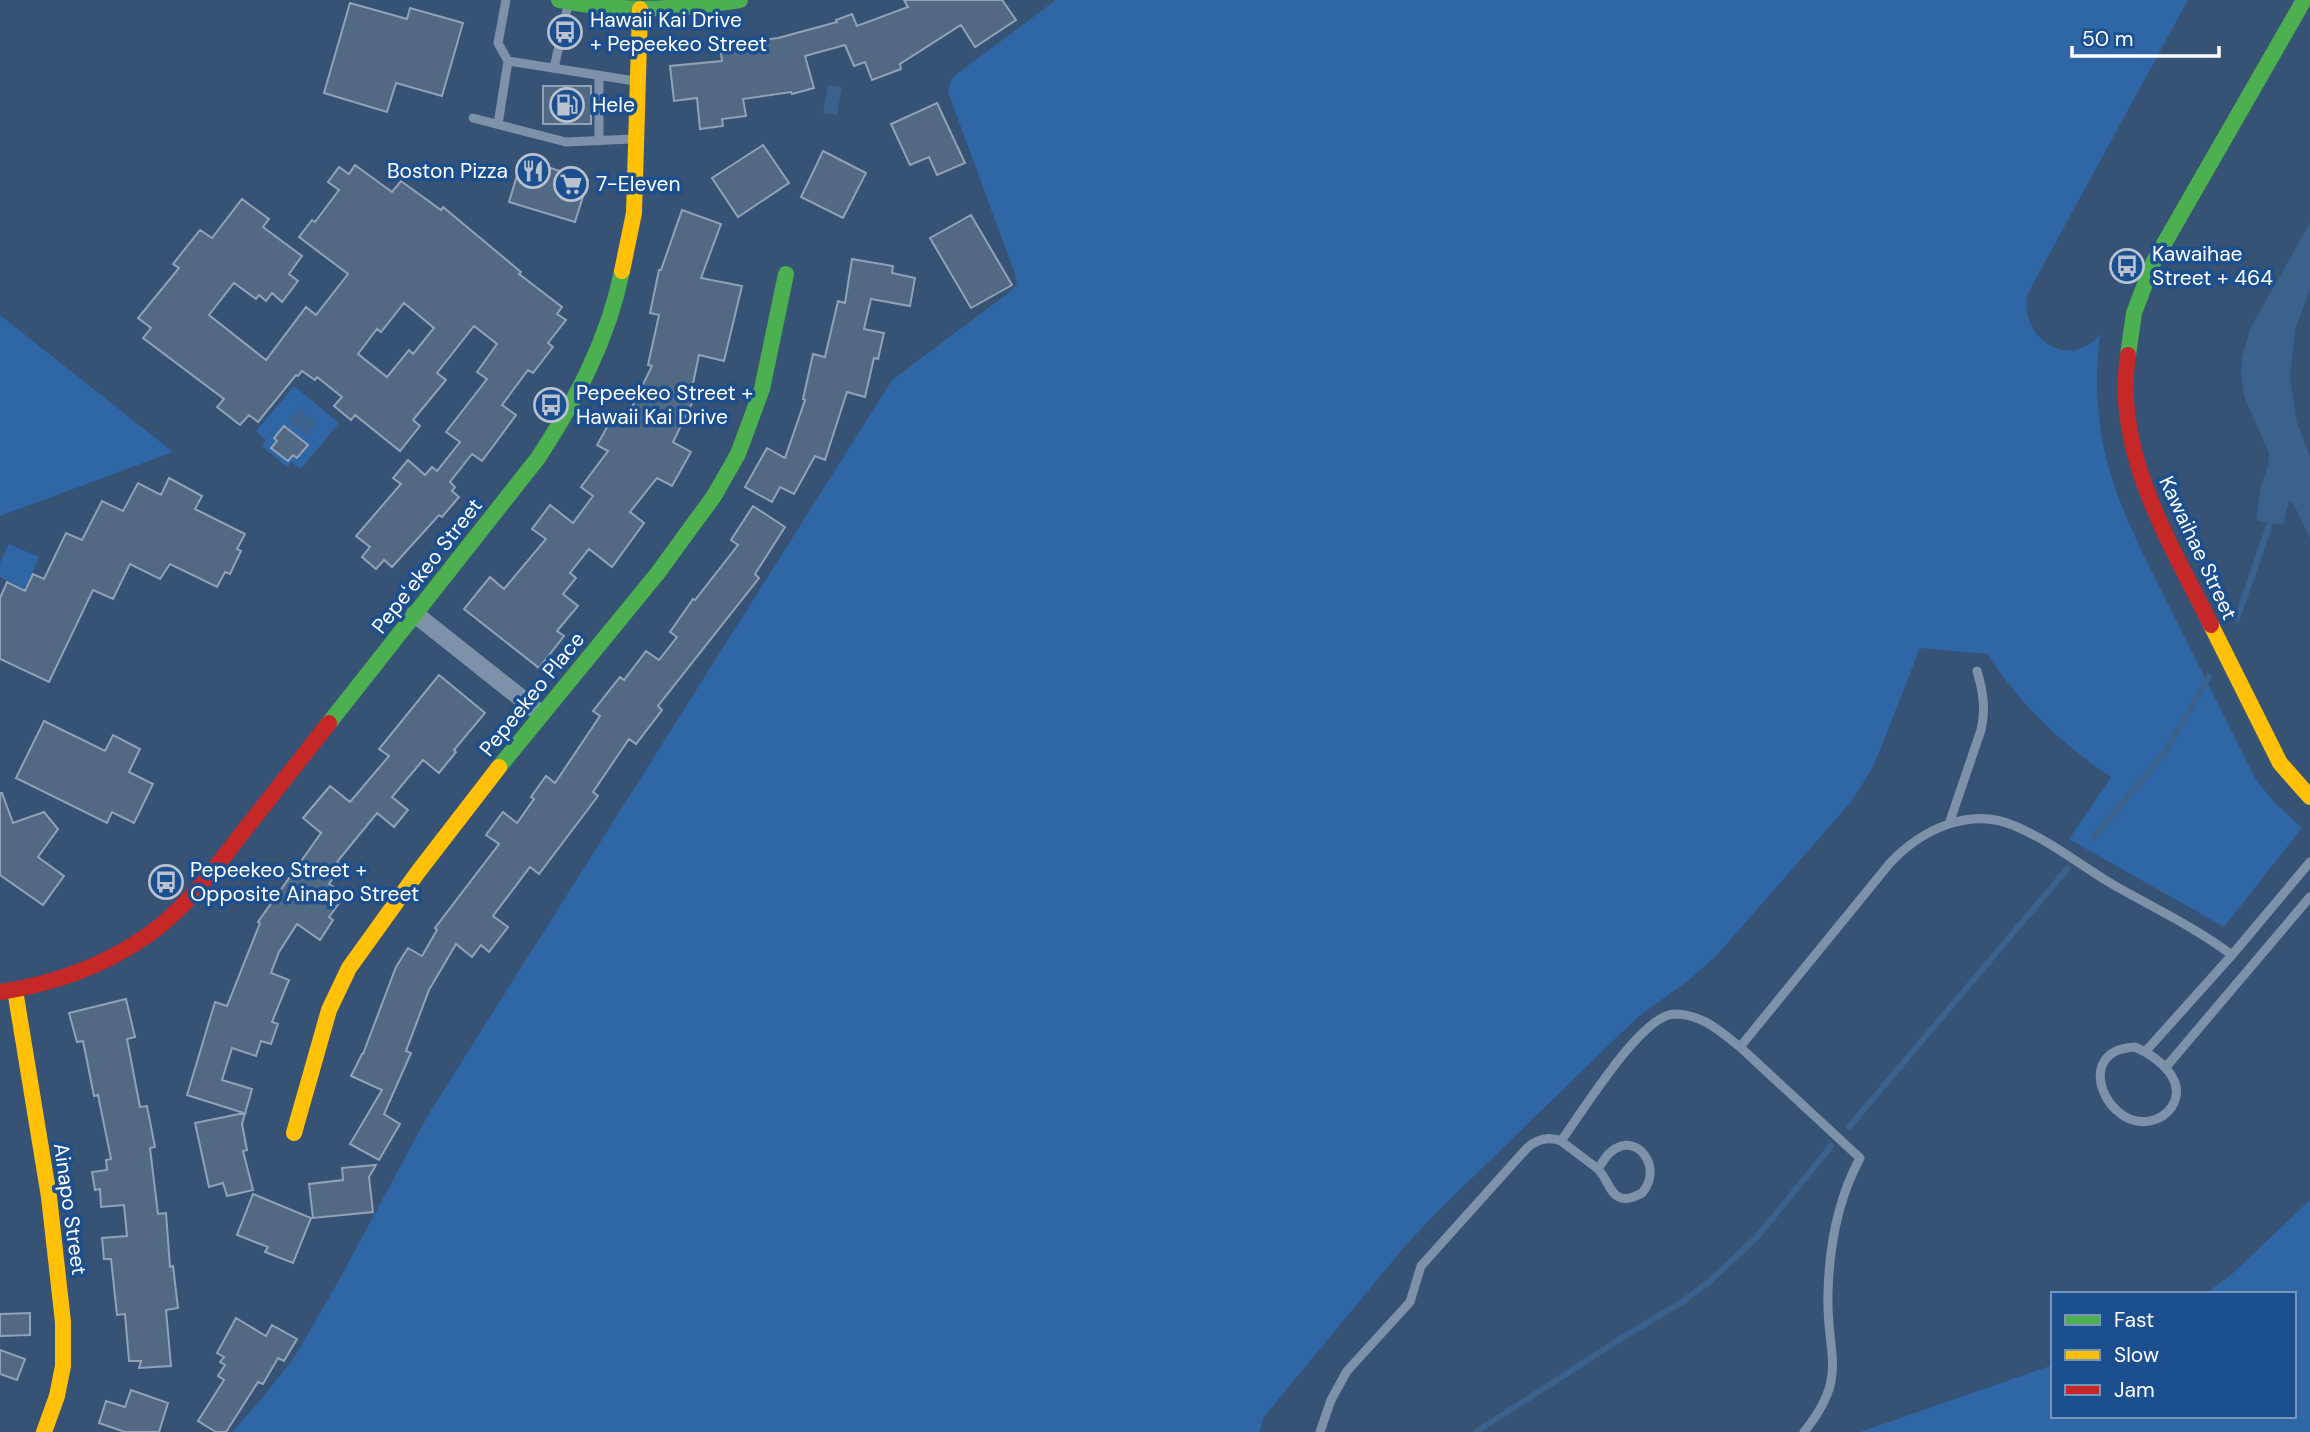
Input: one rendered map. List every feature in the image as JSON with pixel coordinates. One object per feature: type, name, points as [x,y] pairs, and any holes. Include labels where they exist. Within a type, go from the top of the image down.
[{"type":"street","points":[[564,1],[610,8],[640,9],[682,8],[740,0]]},
{"type":"street","name":"Kawaihae Street","points":[[2304,0],[2153,263],[2134,313],[2125,394],[2133,450],[2152,506],[2280,763],[2310,797]]},
{"type":"street","name":"Pepeʻekeo Street","points":[[8,991],[78,973],[138,942],[167,920],[201,885],[538,458],[565,417],[595,359],[612,311],[634,213],[640,9]]},
{"type":"street","name":"Pepeekeo Place","points":[[294,1133],[329,1010],[349,968],[418,872],[541,714],[656,574],[714,496],[738,454],[762,389],[786,274]]},
{"type":"street","points":[[415,614],[541,714]]},
{"type":"street","name":"Ainapo Street","points":[[8,991],[49,1197],[64,1321],[63,1366],[57,1396],[44,1432]]},
{"type":"lane","points":[[498,124],[508,61],[498,43],[506,0]]},
{"type":"lane","points":[[554,68],[564,1]]},
{"type":"lane","points":[[508,61],[637,81]]},
{"type":"lane","points":[[599,75],[599,141]]},
{"type":"lane","points":[[473,118],[566,142],[637,139]]},
{"type":"lane","points":[[1949,824],[1983,723],[1984,700],[1977,671]]},
{"type":"lane","points":[[1740,1047],[1901,851],[1928,832],[1949,824],[1977,819],[2014,825],[2211,939],[2232,955]]},
{"type":"lane","points":[[2145,1052],[2310,862]]},
{"type":"lane","points":[[2166,1067],[2310,897]]},
{"type":"lane","points":[[1561,1141],[1635,1040],[1654,1022],[1672,1014],[1702,1019],[1716,1027],[1860,1158],[1839,1213],[1831,1249],[1827,1297],[1833,1376],[1827,1397],[1804,1432]]},
{"type":"lane","points":[[2135,1047],[2145,1052],[2166,1067],[2176,1083],[2176,1093],[2168,1111],[2151,1121],[2141,1122],[2122,1114],[2104,1096],[2100,1086],[2102,1066],[2108,1058],[2125,1048],[2135,1047]]},
{"type":"lane","points":[[1320,1432],[1338,1385],[1354,1362],[1405,1310],[1424,1262],[1532,1143],[1547,1138],[1561,1141],[1598,1169],[1612,1192],[1627,1198],[1642,1194],[1651,1180],[1650,1166],[1642,1152],[1627,1146],[1612,1151],[1598,1169]]},
{"type":"shaded area","points":[[1056,0],[2188,0],[2027,295],[2027,311],[2031,325],[2039,337],[2062,350],[2075,350],[2088,345],[2100,334],[2097,376],[2099,414],[2104,448],[2125,514],[2255,778],[2272,800],[2302,828],[2224,927],[2069,839],[2111,777],[2058,737],[2014,690],[1987,654],[1920,648],[1878,755],[1851,802],[1718,954],[1689,980],[1638,1017],[1436,1213],[1406,1245],[1263,1418],[1260,1432],[232,1432],[295,1356],[428,1115],[892,380],[1017,284],[948,92],[951,80],[958,73]]},
{"type":"shaded area","points":[[828,85],[842,87],[837,115],[823,113]]},
{"type":"shaded area","points":[[2310,223],[2310,289],[2295,330],[2290,377],[2297,423],[2310,456],[2310,538],[2293,503],[2289,501],[2283,525],[2256,520],[2269,453],[2244,396],[2241,372],[2250,329]]},
{"type":"shaded area","points":[[0,315],[173,452],[0,516]]},
{"type":"shaded area","points":[[294,386],[339,423],[301,469],[292,462],[287,467],[262,446],[266,440],[256,431]]},
{"type":"shaded area","points":[[300,407],[307,416],[318,421],[306,436],[288,421]]},
{"type":"shaded area","points":[[9,544],[39,557],[25,589],[0,577],[0,563]]},
{"type":"shaded area","points":[[2310,1200],[2310,1432],[1860,1432],[2051,1366],[2051,1418],[2296,1418],[2296,1292],[2208,1292],[2232,1274]]},
{"type":"building","points":[[904,0],[1002,0],[1016,20],[975,47],[961,25],[900,64],[901,69],[872,80],[865,62],[854,66],[845,45],[805,56],[814,88],[792,94],[743,99],[746,116],[722,119],[723,126],[700,129],[697,98],[674,101],[670,66],[722,61],[720,45],[778,38],[837,22],[836,20],[852,14],[857,26],[908,7]]},
{"type":"building","points":[[350,3],[407,19],[410,8],[463,23],[442,96],[396,83],[387,112],[324,93]]},
{"type":"building","name":"Hele","points":[[543,86],[591,86],[591,124],[543,124]]},
{"type":"building","points":[[937,103],[965,163],[937,175],[929,157],[910,165],[891,124]]},
{"type":"building","points":[[763,145],[789,183],[738,217],[712,178]]},
{"type":"building","points":[[823,151],[866,173],[843,218],[801,197]]},
{"type":"building","points":[[522,159],[588,180],[575,222],[509,202]]},
{"type":"building","points":[[355,165],[392,192],[401,181],[441,210],[443,207],[521,272],[519,274],[562,307],[557,314],[566,320],[548,343],[553,347],[533,373],[528,370],[502,405],[516,415],[482,461],[472,454],[450,482],[455,487],[452,491],[459,497],[392,567],[384,560],[376,569],[362,557],[370,547],[356,536],[401,484],[393,478],[408,460],[425,475],[432,467],[437,471],[460,442],[446,432],[487,379],[477,372],[497,344],[474,326],[437,373],[446,380],[413,420],[420,426],[400,451],[355,415],[351,420],[334,406],[342,397],[317,377],[315,380],[302,371],[258,422],[249,415],[240,425],[217,407],[224,399],[143,338],[151,328],[138,318],[179,268],[173,264],[200,230],[212,238],[242,199],[269,219],[263,227],[302,256],[289,274],[298,281],[282,302],[272,293],[266,301],[259,295],[256,299],[234,283],[209,315],[266,360],[306,307],[316,315],[348,274],[299,237],[312,220],[315,222],[339,190],[328,182],[339,167],[349,174]],"holes":[[[404,303],[434,328],[413,354],[409,350],[387,377],[358,354],[377,329],[381,332]]]},
{"type":"building","points":[[682,210],[721,224],[701,278],[742,286],[724,361],[699,355],[691,393],[696,395],[673,442],[691,452],[672,486],[657,478],[630,512],[644,523],[612,567],[589,549],[570,573],[576,578],[563,594],[578,606],[557,631],[564,636],[539,668],[464,609],[490,577],[504,589],[546,539],[532,529],[550,505],[573,523],[593,496],[581,487],[608,451],[597,445],[616,411],[627,417],[652,366],[648,365],[659,315],[650,313],[659,270]]},
{"type":"building","points":[[971,215],[1012,285],[971,308],[930,238]]},
{"type":"building","points":[[852,259],[893,266],[892,273],[915,278],[910,306],[871,299],[864,329],[884,333],[878,359],[874,358],[865,397],[847,392],[825,460],[815,456],[794,494],[780,487],[772,502],[745,487],[767,448],[785,458],[805,400],[803,399],[813,354],[825,357],[838,301],[845,303]]},
{"type":"building","points":[[284,426],[308,445],[297,458],[293,455],[288,461],[271,448],[277,441],[274,438]]},
{"type":"building","points":[[169,478],[202,496],[195,509],[245,534],[237,549],[241,551],[230,574],[225,572],[217,587],[170,564],[160,579],[130,564],[113,599],[93,590],[49,682],[0,659],[0,598],[7,582],[25,591],[33,574],[44,579],[66,533],[82,540],[102,501],[123,511],[138,483],[161,495]]},
{"type":"building","points":[[753,506],[785,527],[755,574],[759,578],[658,706],[662,710],[636,744],[629,739],[593,792],[598,796],[539,874],[530,867],[493,916],[508,927],[489,952],[481,945],[472,957],[456,944],[429,990],[406,1051],[411,1053],[384,1114],[400,1124],[379,1160],[350,1144],[382,1090],[351,1076],[363,1054],[396,967],[408,948],[422,956],[437,930],[435,928],[499,844],[486,835],[503,812],[517,823],[546,776],[555,783],[600,716],[593,711],[620,677],[624,680],[646,651],[659,660],[677,637],[670,632],[693,599],[695,600],[738,545],[731,540]]},
{"type":"building","points":[[439,675],[485,713],[439,773],[423,760],[392,797],[408,810],[394,827],[377,813],[337,862],[342,865],[329,884],[345,895],[329,917],[333,920],[320,940],[297,924],[279,952],[271,973],[289,980],[272,1022],[278,1024],[271,1044],[261,1041],[256,1056],[232,1048],[222,1080],[252,1089],[242,1124],[247,1150],[243,1151],[253,1190],[227,1196],[223,1183],[209,1187],[195,1123],[244,1113],[187,1095],[215,1002],[227,1006],[260,923],[258,922],[321,833],[303,818],[330,786],[350,802],[389,756],[379,749]]},
{"type":"building","points":[[44,721],[105,751],[113,735],[140,749],[129,772],[153,784],[134,823],[112,812],[107,823],[16,778]]},
{"type":"building","points":[[0,793],[13,823],[44,812],[58,829],[38,857],[64,876],[43,905],[0,875]]},
{"type":"building","points":[[126,999],[135,1037],[127,1039],[140,1107],[147,1106],[155,1147],[150,1148],[158,1214],[166,1213],[170,1267],[173,1266],[178,1308],[166,1310],[171,1366],[139,1368],[141,1361],[129,1361],[125,1314],[117,1315],[111,1259],[104,1259],[102,1238],[127,1236],[124,1205],[101,1207],[100,1189],[95,1190],[92,1172],[107,1170],[106,1160],[111,1159],[98,1095],[94,1096],[83,1041],[77,1042],[69,1013]]},
{"type":"building","points":[[376,1165],[369,1177],[373,1212],[313,1218],[309,1184],[343,1180],[342,1168]]},
{"type":"building","points":[[253,1194],[311,1218],[293,1263],[265,1252],[268,1247],[237,1235]]},
{"type":"building","points":[[30,1313],[30,1335],[0,1336],[0,1314]]},
{"type":"building","points":[[236,1318],[266,1336],[272,1325],[297,1339],[284,1361],[278,1358],[263,1384],[258,1382],[226,1432],[216,1432],[198,1421],[224,1380],[218,1376],[225,1365],[220,1362],[224,1357],[217,1353]]},
{"type":"building","points":[[0,1350],[25,1359],[17,1380],[0,1374]]},
{"type":"building","points":[[131,1390],[168,1403],[159,1432],[125,1432],[99,1423],[106,1401],[125,1407]]},
{"type":"waterway","points":[[2237,619],[2270,523]]},
{"type":"waterway","points":[[2093,838],[2165,752],[2209,677]]},
{"type":"waterway","points":[[1849,1127],[2068,868]]},
{"type":"waterway","points":[[1476,1432],[1682,1302],[1709,1282],[1757,1237],[1831,1146]]},
{"type":"traffic: fast","points":[[559,0],[604,7],[650,9],[740,0]]},
{"type":"traffic: fast","points":[[2128,355],[2134,313],[2153,263],[2304,0]]},
{"type":"traffic: fast","points":[[329,723],[538,458],[589,369],[608,321],[622,271]]},
{"type":"traffic: fast","points":[[499,767],[657,574],[714,496],[738,454],[762,389],[786,274]]},
{"type":"traffic: slow","points":[[622,271],[634,213],[640,9]]},
{"type":"traffic: slow","points":[[2211,625],[2280,763],[2310,797]]},
{"type":"traffic: slow","points":[[294,1133],[329,1010],[349,968],[418,872],[499,767]]},
{"type":"traffic: slow","points":[[15,990],[49,1197],[63,1322],[63,1366],[57,1396],[44,1432]]},
{"type":"traffic: jam","points":[[2128,355],[2126,391],[2129,426],[2137,461],[2163,529],[2211,625]]},
{"type":"traffic: jam","points":[[0,992],[59,979],[96,965],[131,946],[161,925],[208,877],[329,723]]},
{"type":"place","name":"Hawaii Kai Drive + Pepeekeo Street","points":[[565,32]]},
{"type":"place","name":"Hele","points":[[567,105]]},
{"type":"place","name":"Boston Pizza","points":[[533,171]]},
{"type":"place","name":"7-Eleven","points":[[571,184]]},
{"type":"place","name":"Kawaihae Street + 464","points":[[2127,266]]},
{"type":"place","name":"Pepeekeo Street + Hawaii Kai Drive","points":[[551,405]]},
{"type":"place","name":"Pepeekeo Street + Opposite Ainapo Street","points":[[166,882]]}]
